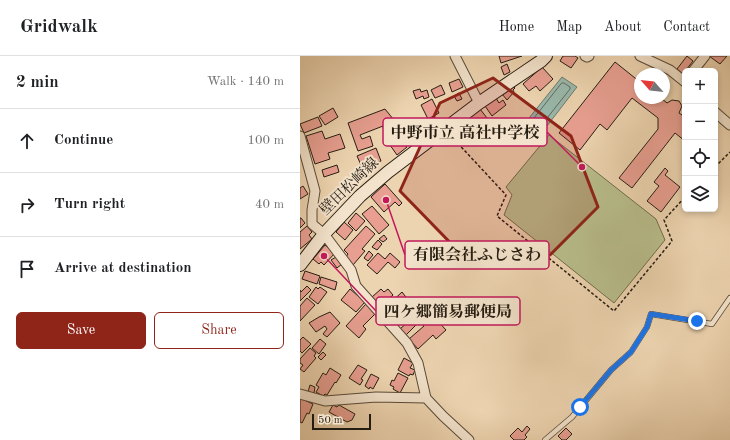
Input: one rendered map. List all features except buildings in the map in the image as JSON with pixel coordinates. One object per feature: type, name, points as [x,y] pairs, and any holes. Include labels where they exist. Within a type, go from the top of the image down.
[{"type":"main road","name":"壁田松崎線","points":[[300,265],[324,234],[360,196],[479,102],[541,61],[546,56]]},
{"type":"street","points":[[455,56],[479,102]]},
{"type":"street","points":[[585,56],[589,56]]},
{"type":"street","points":[[640,56],[670,70],[682,79]]},
{"type":"street","points":[[695,68],[704,56]]},
{"type":"street","points":[[718,115],[730,125]]},
{"type":"street","points":[[300,136],[315,191],[312,210],[312,224],[324,234],[350,270],[356,286],[407,343],[418,363],[426,398],[469,440]]},
{"type":"street","points":[[300,394],[325,401],[376,397],[426,398]]},
{"type":"lane","points":[[544,440],[572,417],[611,370],[631,352],[647,327],[651,314],[712,324],[730,298]]},
{"type":"path","points":[[444,129],[506,195],[497,216],[614,311],[672,241],[664,220],[682,200]]},
{"type":"path","points":[[718,163],[730,152]]},
{"type":"highlighted area","points":[[493,78],[571,136],[598,207],[550,255],[470,263],[400,191],[440,103]]},
{"type":"green space","points":[[549,135],[656,219],[665,240],[614,303],[504,215],[512,195],[506,187]]},
{"type":"water","points":[[562,77],[577,87],[540,135],[525,123]]},
{"type":"place","name":"中野市立 高社中学校","points":[[582,167]]},
{"type":"place","name":"有限会社ふじさわ","points":[[386,200]]},
{"type":"place","name":"四ケ郷簡易郵便局","points":[[324,256]]},
{"type":"route","points":[[580,407],[611,370],[631,352],[647,327],[651,314],[697,321]]}]
